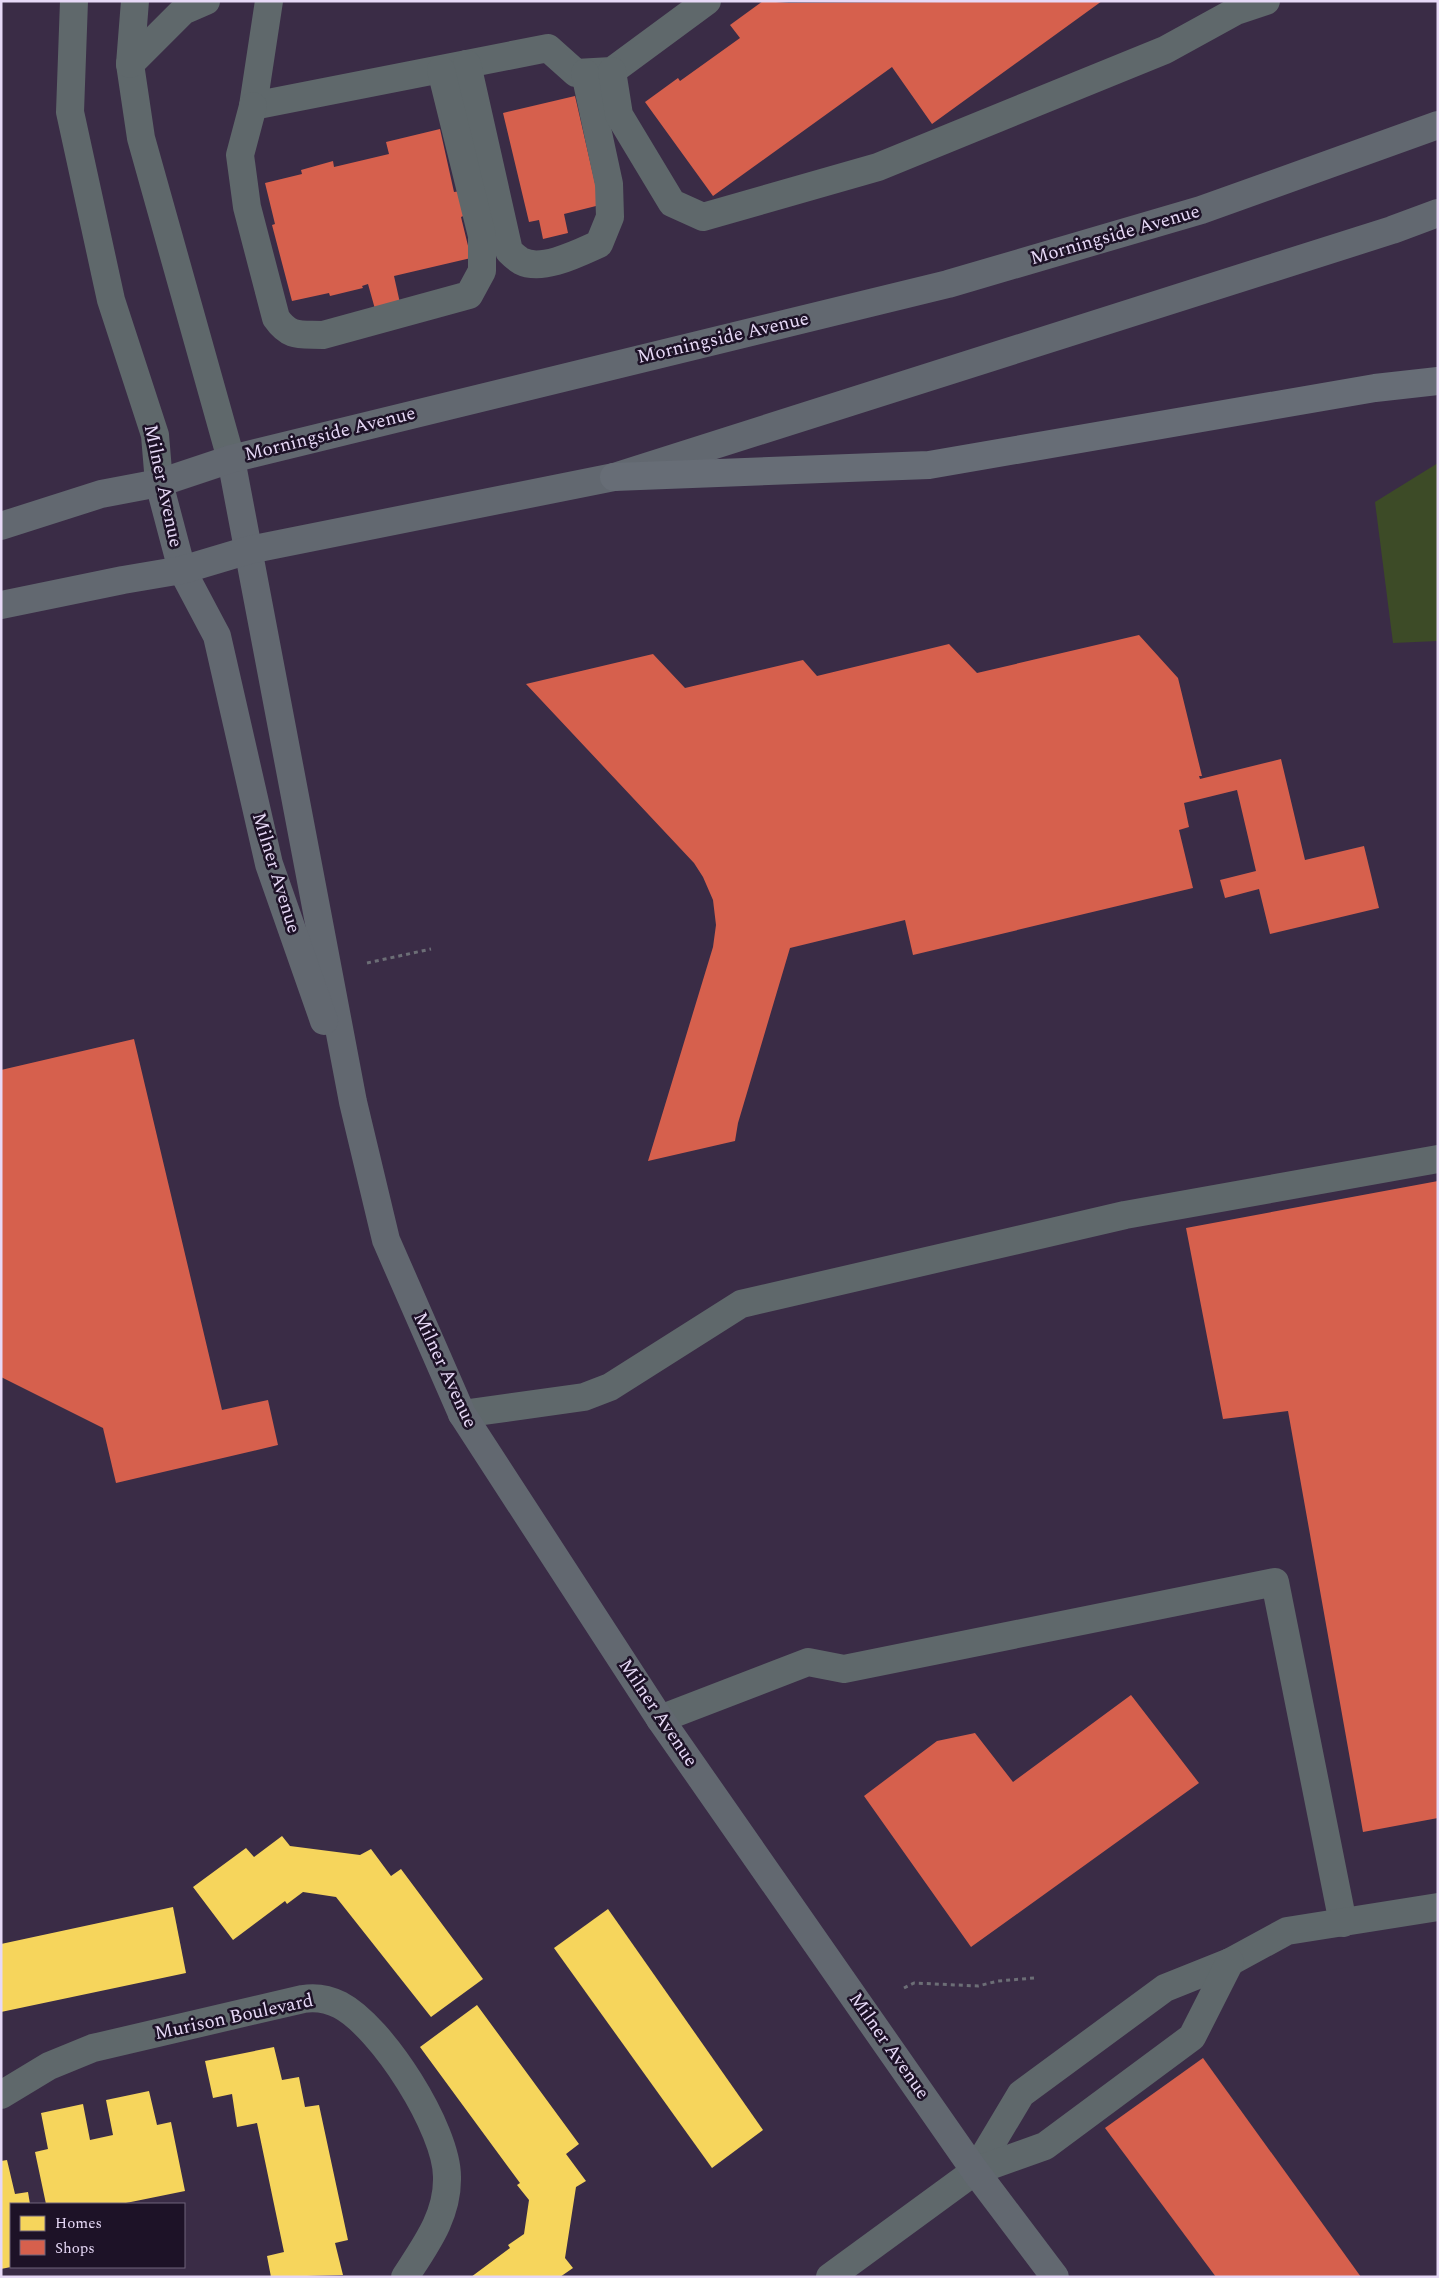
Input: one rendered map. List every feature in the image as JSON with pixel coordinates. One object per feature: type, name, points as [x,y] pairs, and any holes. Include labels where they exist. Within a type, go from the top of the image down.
[{"type":"highway","points":[[614,477],[929,464],[1375,388],[1438,381]]},
{"type":"main road","name":"Morningside Avenue","points":[[1,526],[101,494],[159,483],[231,458],[948,284],[1201,210],[1438,125]]},
{"type":"main road","points":[[1,605],[182,570],[248,550],[614,477],[1373,236],[1438,213]]},
{"type":"main road","name":"Milner Avenue","points":[[231,458],[353,1102],[386,1240],[462,1414],[660,1719],[975,2171],[1055,2277]]},
{"type":"main road","name":"Milner Avenue","points":[[159,483],[182,570],[217,636],[269,864],[353,1102]]},
{"type":"street","name":"Milner Avenue","points":[[74,1],[70,112],[111,300],[155,435],[159,483]]},
{"type":"street","name":"Milner Avenue","points":[[135,1],[130,64],[141,138],[231,458]]},
{"type":"street","points":[[130,64],[183,11],[206,1]]},
{"type":"street","points":[[269,1],[253,106],[240,155],[247,207],[276,318],[285,330],[298,334],[323,335],[469,295],[482,271],[482,236],[454,67]]},
{"type":"street","points":[[253,106],[548,48],[576,73],[612,71],[707,1]]},
{"type":"street","points":[[612,71],[620,114],[672,203],[703,217],[878,166],[1165,50],[1236,12],[1266,1]]},
{"type":"street","points":[[454,67],[509,250],[522,261],[546,264],[571,257],[599,244],[610,217],[609,184],[585,73]]},
{"type":"street","points":[[462,1414],[584,1397],[610,1387],[741,1304],[1125,1215],[1438,1159]]},
{"type":"street","points":[[660,1719],[808,1662],[844,1669],[1275,1582],[1343,1923]]},
{"type":"street","points":[[975,2171],[1021,2094],[1165,1988],[1230,1962],[1287,1931],[1438,1907]]},
{"type":"street","points":[[830,2277],[975,2171],[1045,2146],[1192,2037],[1230,1962]]},
{"type":"street","name":"Murison Boulevard","points":[[1,2095],[58,2062],[94,2048],[303,1999],[322,1999],[337,2003],[350,2011],[361,2022],[397,2063],[423,2103],[444,2150],[447,2176],[441,2216],[429,2240],[405,2277]]},
{"type":"path","points":[[367,963],[431,949]]},
{"type":"path","points":[[904,1988],[914,1983],[978,1986],[998,1981],[1034,1978]]},
{"type":"green space","points":[[1438,463],[1438,641],[1393,643],[1375,502]]},
{"type":"building: Homes","points":[[282,1836],[290,1846],[360,1855],[371,1849],[391,1876],[401,1869],[483,1979],[431,2017],[336,1897],[303,1892],[287,1904],[285,1901],[233,1940],[193,1887],[246,1848],[254,1857]]},
{"type":"building: Homes","points":[[173,1907],[186,1973],[1,2012],[1,1944]]},
{"type":"building: Homes","points":[[608,1909],[763,2130],[712,2168],[554,1948]]},
{"type":"building: Homes","points":[[477,2005],[579,2144],[566,2154],[586,2181],[576,2187],[565,2258],[573,2268],[560,2277],[471,2277],[510,2248],[508,2245],[524,2234],[529,2200],[517,2185],[520,2183],[420,2047]]},
{"type":"building: Homes","points":[[274,2047],[282,2080],[299,2077],[305,2107],[319,2105],[348,2240],[335,2243],[343,2275],[271,2277],[267,2256],[284,2252],[257,2123],[237,2127],[232,2094],[213,2098],[205,2061]]},
{"type":"building: Homes","points":[[149,2091],[157,2125],[171,2122],[185,2191],[126,2203],[46,2203],[35,2152],[48,2149],[41,2113],[83,2104],[90,2140],[113,2135],[106,2100]]},
{"type":"building: Homes","points":[[7,2160],[15,2194],[28,2192],[30,2203],[10,2203],[10,2267],[1,2269],[1,2161]]},
{"type":"building: Shops","points":[[763,1],[789,3],[1102,1],[932,124],[892,67],[713,196],[645,102],[678,78],[680,81],[740,38],[730,25]]},
{"type":"building: Shops","points":[[575,96],[600,205],[564,214],[568,233],[543,239],[539,220],[529,222],[503,113]]},
{"type":"building: Shops","points":[[440,129],[454,192],[461,191],[470,213],[461,217],[471,258],[394,276],[400,303],[375,309],[368,284],[362,286],[363,288],[330,296],[329,293],[292,301],[272,225],[275,224],[265,183],[302,174],[301,170],[333,161],[334,167],[389,154],[386,142]]},
{"type":"building: Shops","points":[[1139,635],[1178,678],[1202,776],[1199,776],[1200,779],[1281,759],[1305,860],[1364,846],[1379,908],[1270,934],[1259,889],[1225,898],[1220,880],[1256,871],[1237,790],[1184,803],[1189,827],[1179,830],[1193,888],[913,955],[905,920],[790,948],[738,1123],[735,1141],[648,1161],[713,947],[716,925],[713,900],[703,877],[694,863],[526,684],[653,654],[685,688],[803,660],[817,676],[949,644],[977,673]]},
{"type":"building: Shops","points":[[134,1039],[222,1410],[268,1400],[278,1445],[116,1483],[103,1428],[1,1377],[1,1070]]},
{"type":"building: Shops","points":[[1438,1181],[1438,1818],[1363,1832],[1288,1411],[1223,1419],[1186,1228]]},
{"type":"building: Shops","points":[[1131,1695],[1199,1783],[971,1947],[864,1796],[937,1741],[975,1733],[1013,1782]]},
{"type":"building: Shops","points":[[1203,2058],[1361,2277],[1216,2277],[1105,2128]]}]
